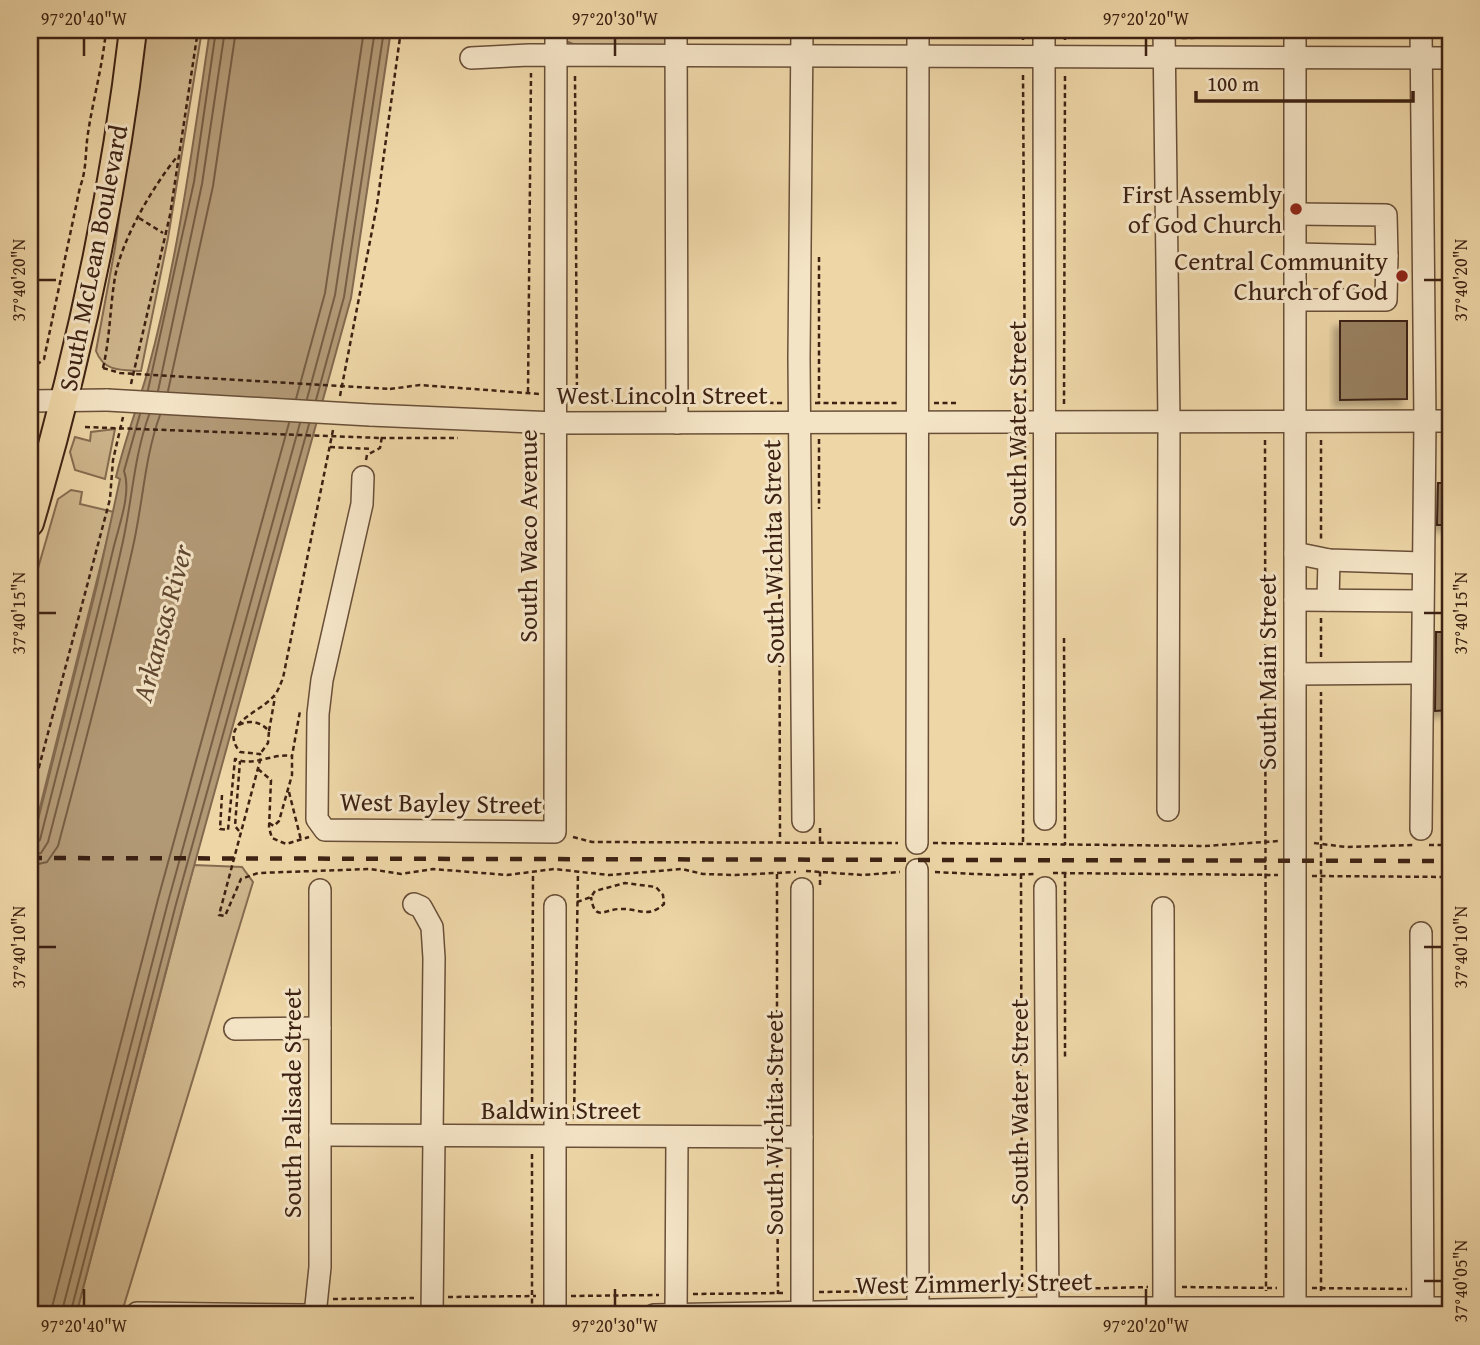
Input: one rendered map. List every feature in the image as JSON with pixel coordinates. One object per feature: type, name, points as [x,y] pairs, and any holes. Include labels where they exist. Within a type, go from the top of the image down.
[{"type":"main road","name":"South McLean Boulevard","points":[[30,523],[66,401],[105,203],[133,30]]},
{"type":"street","name":"South Waco Avenue","points":[[555,30],[567,399],[556,423],[555,832]]},
{"type":"street","points":[[676,30],[677,413]]},
{"type":"street","name":"South Wichita Street","points":[[802,30],[805,426],[803,821]]},
{"type":"street","points":[[918,30],[918,843]]},
{"type":"street","points":[[1421,33],[1424,421],[1421,829]]},
{"type":"street","points":[[471,58],[533,55],[918,57],[1023,48],[1045,42],[1295,41],[1421,58],[1450,58]]},
{"type":"street","name":"South Main Street","points":[[1295,41],[1295,1312]]},
{"type":"street","name":"South Water Street","points":[[1045,42],[1039,419],[1045,819]]},
{"type":"street","points":[[1164,42],[1169,421],[1167,810]]},
{"type":"street","points":[[1295,215],[1421,215]]},
{"type":"street","points":[[1295,300],[1386,300],[1386,215]]},
{"type":"street","points":[[1295,254],[1387,256]]},
{"type":"street","points":[[1387,280],[1422,281]]},
{"type":"street","name":"West Lincoln Street","points":[[30,401],[556,423],[677,413],[778,413],[805,426],[918,413],[1039,419],[1169,421],[1450,421]]},
{"type":"street","points":[[326,830],[317,820],[318,715],[322,680],[362,505],[363,477]]},
{"type":"street","points":[[1295,553],[1329,560],[1422,563]]},
{"type":"street","points":[[1328,600],[1329,560]]},
{"type":"street","points":[[1295,600],[1421,601]]},
{"type":"street","points":[[1295,674],[1421,673]]},
{"type":"street","name":"West Bayley Street","points":[[326,830],[555,832]]},
{"type":"street","points":[[916,870],[918,1306]]},
{"type":"street","name":"South Water Street","points":[[1045,888],[1048,1304]]},
{"type":"street","name":"South Wichita Street","points":[[802,889],[802,1307]]},
{"type":"street","name":"South Palisade Street","points":[[312,1310],[320,1135],[320,890]]},
{"type":"street","points":[[414,904],[421,907],[432,927],[435,1054],[433,1306]]},
{"type":"street","points":[[555,905],[565,1138],[565,1303]]},
{"type":"street","points":[[1163,908],[1164,1312]]},
{"type":"street","points":[[1421,933],[1423,1312]]},
{"type":"street","points":[[234,1030],[320,1028]]},
{"type":"street","name":"Baldwin Street","points":[[320,1135],[532,1138],[802,1137]]},
{"type":"street","points":[[676,1308],[677,1138]]},
{"type":"street","name":"West Zimmerly Street","points":[[654,1315],[676,1308],[778,1303],[802,1307],[1022,1309],[1048,1304],[1164,1312],[1266,1309],[1295,1312],[1321,1309],[1423,1312],[1450,1308]]},
{"type":"street","points":[[137,1313],[312,1310]]},
{"type":"path","points":[[30,370],[44,359],[80,187],[86,172],[88,131],[94,117],[106,30]]},
{"type":"path","points":[[131,385],[165,234],[198,30]]},
{"type":"path","points":[[337,408],[377,205],[401,30]]},
{"type":"path","points":[[1023,30],[1039,419],[1023,844]]},
{"type":"path","points":[[1164,42],[1295,41],[1421,33],[1450,35]]},
{"type":"path","points":[[1023,48],[1045,42],[1077,39]]},
{"type":"path","points":[[528,392],[533,55]]},
{"type":"path","points":[[567,399],[575,69]]},
{"type":"path","points":[[178,155],[162,175],[122,252],[115,276],[103,368],[120,373],[390,389],[420,385],[528,392],[677,413],[778,413],[805,426]]},
{"type":"path","points":[[139,218],[165,234]]},
{"type":"path","points":[[780,842],[779,438],[805,426],[918,413],[972,403]]},
{"type":"path","points":[[30,801],[110,499],[116,405]]},
{"type":"path","points":[[330,447],[380,448],[377,415]]},
{"type":"path","points":[[335,421],[283,678],[276,693],[268,731],[268,743],[260,754],[219,915],[225,916],[241,879],[258,873],[370,869],[401,874],[433,869],[480,875],[554,869],[622,875],[682,869],[703,874],[777,874],[813,870],[863,876],[916,870],[1021,874],[1450,877]]},
{"type":"path","points":[[85,427],[381,438]]},
{"type":"path","points":[[1265,440],[1266,1309]]},
{"type":"path","points":[[363,477],[367,456],[374,449]]},
{"type":"path","points":[[260,754],[240,752],[235,746],[237,726],[276,693]]},
{"type":"path","points":[[269,823],[274,826],[279,821],[292,775],[292,756],[301,705]]},
{"type":"path","points":[[237,726],[255,722],[263,724],[268,731]]},
{"type":"path","points":[[222,795],[220,829],[228,830],[234,759],[260,761],[274,756],[292,756]]},
{"type":"path","points":[[239,831],[235,826],[237,769],[240,761]]},
{"type":"path","points":[[258,769],[271,780],[269,823],[272,838],[278,842],[301,840],[326,830]]},
{"type":"path","points":[[288,789],[301,840]]},
{"type":"path","points":[[555,832],[592,842],[1205,846],[1295,840],[1346,847],[1450,845]]},
{"type":"path","points":[[1321,844],[1321,1309]]},
{"type":"path","points":[[565,1138],[578,871]]},
{"type":"path","points":[[532,1315],[533,872]]},
{"type":"path","points":[[1065,873],[1065,1067]]},
{"type":"path","points":[[777,874],[778,1303]]},
{"type":"path","points":[[1021,874],[1022,1309]]},
{"type":"path","points":[[622,875],[625,883]]},
{"type":"path","points":[[577,902],[591,897],[595,891],[625,883],[656,887],[663,895],[664,904],[657,911],[644,914],[620,909],[609,913],[598,912],[593,908],[591,897]]},
{"type":"path","points":[[1048,1304],[1147,1287]]},
{"type":"path","points":[[312,1310],[433,1306],[532,1296],[565,1303],[676,1308],[778,1303],[802,1307],[918,1306],[983,1290]]},
{"type":"shaded area","points":[[143,30],[202,30],[168,238],[141,371],[120,370],[108,366],[96,351],[115,248]]},
{"type":"shaded area","points":[[564,30],[670,30],[670,45],[573,44],[566,41]]},
{"type":"shaded area","points":[[115,429],[105,479],[75,470],[70,452],[75,437],[90,441],[91,432]]},
{"type":"shaded area","points":[[71,490],[82,492],[80,504],[114,512],[30,847],[30,596],[58,499]]},
{"type":"shaded area","points":[[194,865],[242,867],[253,882],[121,1315],[76,1315]]},
{"type":"water","name":"Arkansas River","points":[[210,30],[391,30],[351,298],[183,906],[76,1315],[30,1315],[30,852],[97,585],[120,479],[116,477],[159,328],[184,201]]},
{"type":"building","points":[[1340,321],[1407,321],[1407,399],[1340,400]]},
{"type":"building","points":[[1438,483],[1450,483],[1450,525],[1437,525]]},
{"type":"building","points":[[1436,632],[1450,632],[1450,710],[1435,711]]},
{"type":"railway","points":[[30,858],[1450,861]]},
{"type":"place","name":"First Assembly of God Church","points":[[1296,209]]},
{"type":"place","name":"Central Community Church of God","points":[[1402,276]]}]
